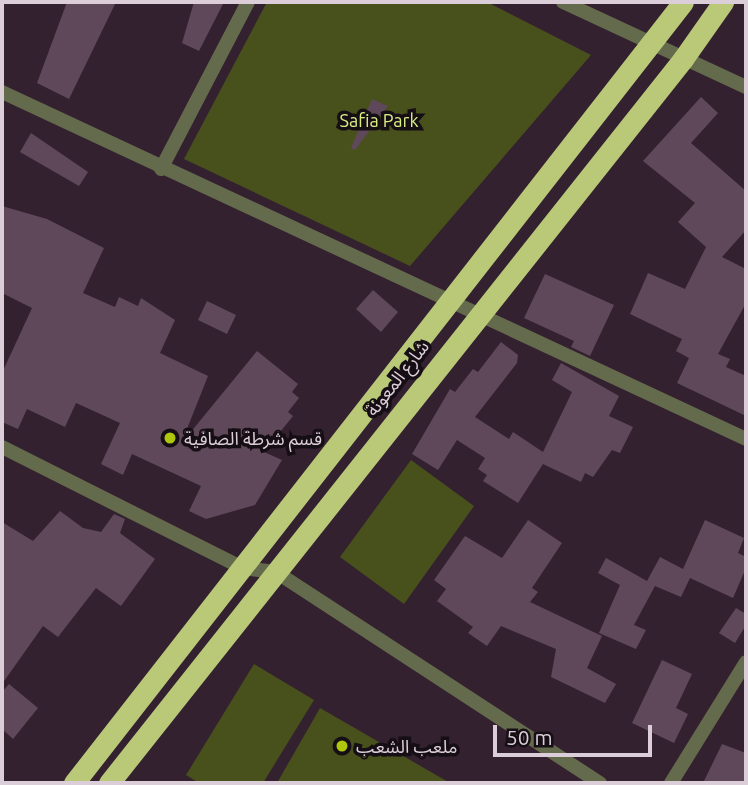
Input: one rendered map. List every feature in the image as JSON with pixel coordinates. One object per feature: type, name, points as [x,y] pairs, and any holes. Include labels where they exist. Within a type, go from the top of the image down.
[{"type":"highway","name":"شارع المعونة","points":[[74,783],[683,2]]},
{"type":"highway","name":"شارع المعونة","points":[[109,783],[477,313],[683,59],[723,2]]},
{"type":"street","points":[[161,169],[248,2]]},
{"type":"street","points":[[564,2],[746,87]]},
{"type":"street","points":[[2,92],[161,169],[746,439]]},
{"type":"street","points":[[2,447],[243,568],[275,572],[600,783]]},
{"type":"street","points":[[671,783],[746,662]]},
{"type":"green space","name":"Safia Park","points":[[267,2],[487,2],[591,55],[410,266],[184,159]]},
{"type":"green space","points":[[411,460],[474,506],[404,604],[340,557]]},
{"type":"green space","points":[[254,664],[314,700],[263,783],[199,783],[186,775]]},
{"type":"green space","name":"ملعب الشعب","points":[[320,708],[450,783],[277,783]]},
{"type":"building","points":[[67,2],[116,2],[69,99],[37,83]]},
{"type":"building","points":[[194,2],[224,2],[199,51],[182,43]]},
{"type":"building","points":[[701,97],[718,113],[691,143],[746,191],[746,230],[722,257],[746,269],[746,303],[718,354],[730,359],[726,367],[746,376],[746,416],[677,383],[689,358],[676,351],[682,339],[630,314],[648,273],[685,289],[706,247],[678,222],[695,203],[643,161]]},
{"type":"building","points":[[372,99],[388,106],[355,150],[351,148]]},
{"type":"building","points":[[31,133],[88,172],[79,186],[20,152]]},
{"type":"building","points":[[2,206],[47,219],[104,248],[83,293],[115,307],[119,297],[138,306],[141,298],[175,320],[160,353],[208,376],[181,444],[257,351],[298,384],[292,392],[299,398],[288,412],[293,416],[264,452],[282,460],[255,505],[206,519],[189,511],[201,486],[132,454],[123,475],[101,464],[120,423],[76,403],[65,427],[27,409],[18,429],[2,422],[2,373],[32,308],[2,293]]},
{"type":"building","points":[[545,274],[614,305],[590,356],[571,347],[574,341],[524,318]]},
{"type":"building","points":[[373,290],[398,312],[381,332],[356,309]]},
{"type":"building","points":[[207,301],[236,315],[227,334],[198,320]]},
{"type":"building","points":[[501,342],[518,355],[517,363],[475,417],[509,439],[513,432],[543,452],[572,392],[552,380],[561,363],[619,396],[609,416],[633,427],[620,453],[612,450],[593,477],[585,473],[581,482],[543,464],[518,503],[483,481],[487,475],[478,469],[485,458],[457,440],[438,470],[412,454],[450,389],[455,392],[473,369],[478,372]]},
{"type":"building","points":[[60,511],[83,528],[101,532],[114,514],[125,519],[120,533],[155,559],[121,606],[96,588],[58,637],[43,626],[2,684],[2,522],[33,541]]},
{"type":"building","points":[[528,520],[562,543],[532,588],[538,592],[530,602],[602,636],[587,668],[616,684],[605,703],[551,677],[556,649],[501,626],[487,646],[468,633],[473,627],[437,601],[446,589],[434,580],[465,536],[502,558]]},
{"type":"building","points":[[705,520],[744,538],[738,553],[746,557],[746,568],[733,598],[690,578],[681,597],[655,586],[634,625],[646,630],[636,649],[599,633],[620,585],[598,573],[606,558],[647,581],[660,557],[683,569]]},
{"type":"building","points":[[736,608],[746,614],[746,625],[735,643],[719,633]]},
{"type":"building","points":[[662,660],[692,674],[676,708],[688,714],[674,743],[632,723]]},
{"type":"building","points":[[9,684],[38,708],[13,739],[2,729],[2,692]]},
{"type":"building","points":[[722,744],[746,753],[746,783],[703,783]]},
{"type":"place","name":"قسم شرطة الصافية","points":[[170,438]]},
{"type":"place","name":"ملعب الشعب","points":[[342,746]]}]
